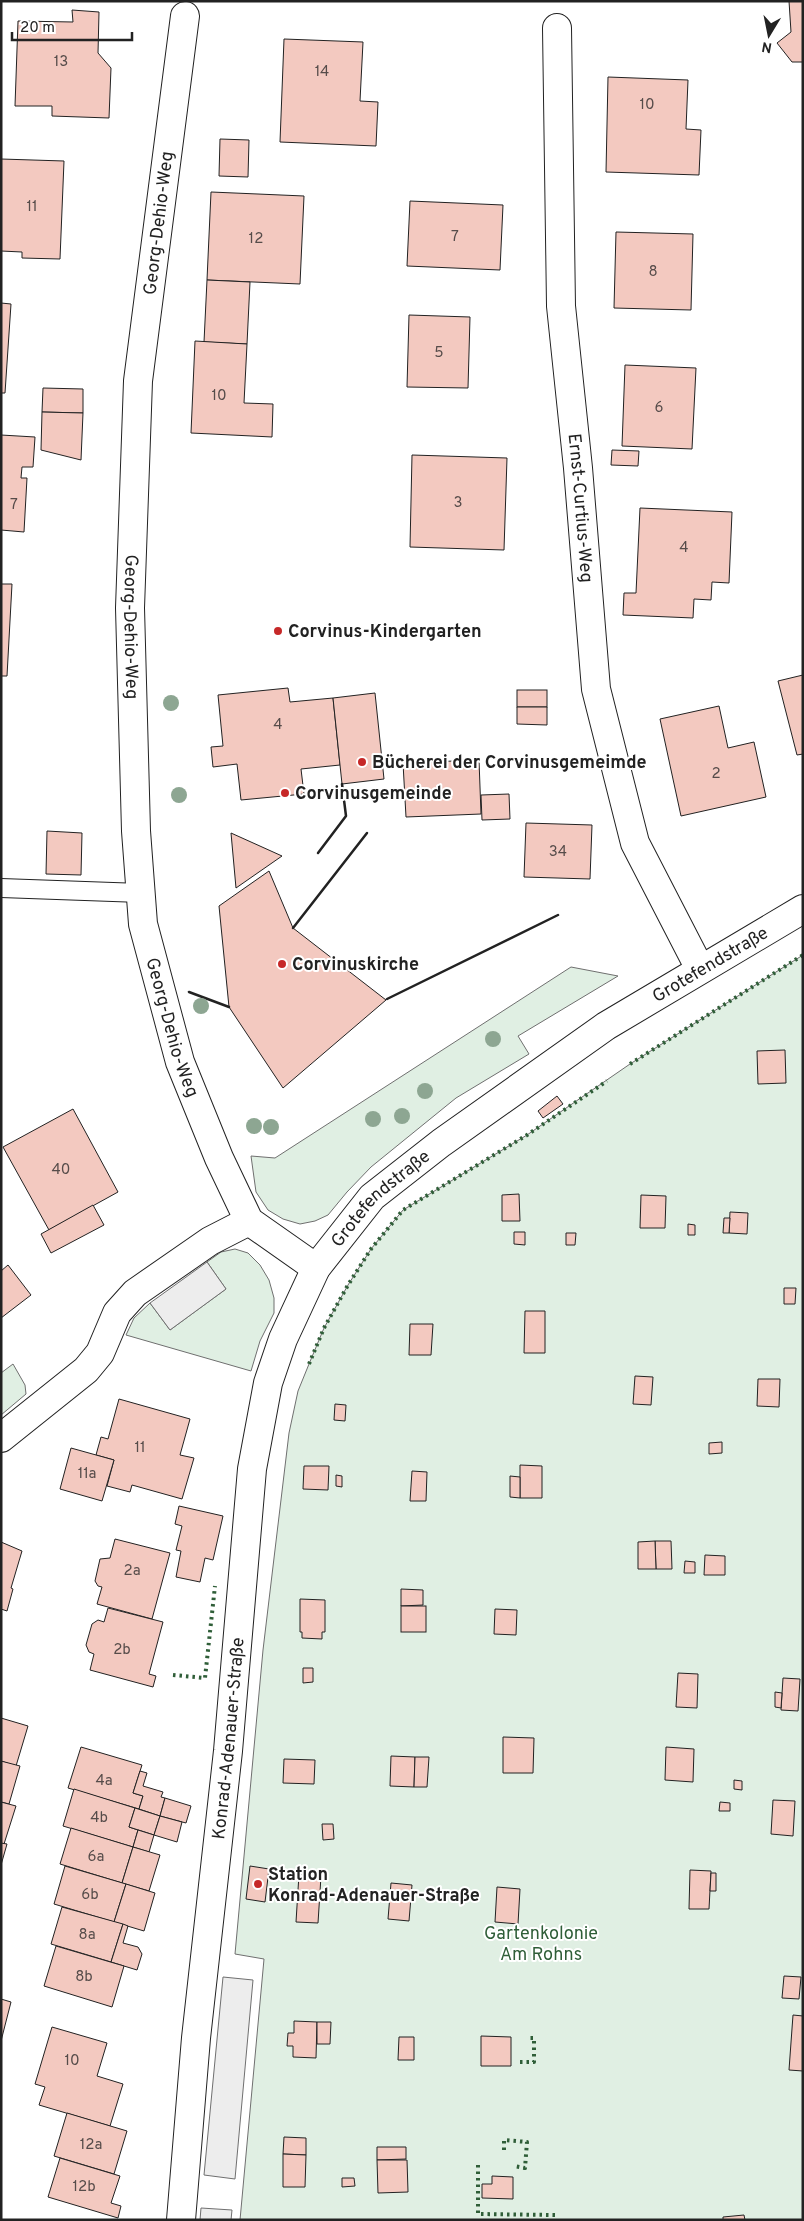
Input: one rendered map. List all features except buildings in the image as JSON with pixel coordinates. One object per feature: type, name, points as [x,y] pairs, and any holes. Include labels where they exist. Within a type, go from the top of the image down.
[{"type":"street","name":"Georg-Dehio-Weg","points":[[185,16],[138,381],[130,608],[134,794],[143,924],[180,1062],[219,1158],[249,1221]]},
{"type":"street","name":"Ernst-Curtius-Weg","points":[[557,28],[560,306],[578,468],[596,689],[635,843],[700,969]]},
{"type":"street","name":"Grotefendstraße","points":[[316,1268],[372,1197],[441,1143],[606,1026],[803,909]]},
{"type":"street","points":[[1,1438],[86,1370],[100,1353],[117,1313],[136,1294],[210,1241],[249,1221],[316,1268]]},
{"type":"street","name":"Konrad-Adenauer-Straße","points":[[181,2220],[196,2038],[228,1751],[252,1469],[268,1383],[283,1339],[316,1268]]},
{"type":"lane","points":[[1,888],[141,893]]},
{"type":"green space","name":"Gartenkolonie Am Rohns","points":[[803,955],[803,2220],[240,2220],[264,1959],[235,1954],[263,1650],[289,1433],[298,1391],[324,1328],[371,1249],[403,1210],[527,1135],[630,1064]]},
{"type":"green space","points":[[571,967],[618,976],[518,1036],[529,1054],[456,1098],[371,1167],[328,1215],[315,1221],[300,1224],[283,1219],[268,1210],[256,1192],[251,1156],[275,1158]]},
{"type":"green space","points":[[235,1249],[248,1253],[260,1265],[269,1280],[274,1298],[274,1313],[260,1341],[251,1371],[126,1335],[134,1318],[150,1303],[170,1330],[226,1289],[207,1262],[221,1252]]},
{"type":"green space","points":[[13,1364],[25,1385],[26,1394],[1,1415],[1,1373]]},
{"type":"shaded area","points":[[207,1262],[226,1289],[170,1330],[150,1303]]},
{"type":"shaded area","points":[[223,1977],[253,1980],[235,2179],[204,2175]]},
{"type":"shaded area","points":[[201,2208],[232,2210],[231,2220],[200,2220]]},
{"type":"hedge","points":[[630,1064],[803,955]]},
{"type":"hedge","points":[[309,1364],[324,1328],[348,1285],[371,1249],[403,1210],[527,1135],[607,1081]]},
{"type":"hedge","points":[[173,1675],[205,1678],[215,1586]]},
{"type":"hedge","points":[[520,2062],[534,2062],[534,2038],[528,2038]]},
{"type":"hedge","points":[[504,2150],[504,2140],[527,2142],[525,2168],[514,2166]]},
{"type":"hedge","points":[[478,2165],[478,2214],[555,2215]]},
{"type":"wall","points":[[318,853],[346,816],[342,784]]},
{"type":"wall","points":[[293,928],[367,833]]},
{"type":"wall","points":[[387,999],[558,915]]},
{"type":"wall","points":[[189,992],[229,1007]]},
{"type":"place","name":"Corvinus-Kindergarten","points":[[278,631]]},
{"type":"place","name":"Bücherei der Corvinusgemeimde","points":[[362,762]]},
{"type":"place","name":"Corvinusgemeinde","points":[[285,793]]},
{"type":"place","name":"Corvinuskirche","points":[[282,964]]},
{"type":"place","name":"Station Konrad-Adenauer-Straße","points":[[258,1884]]}]
